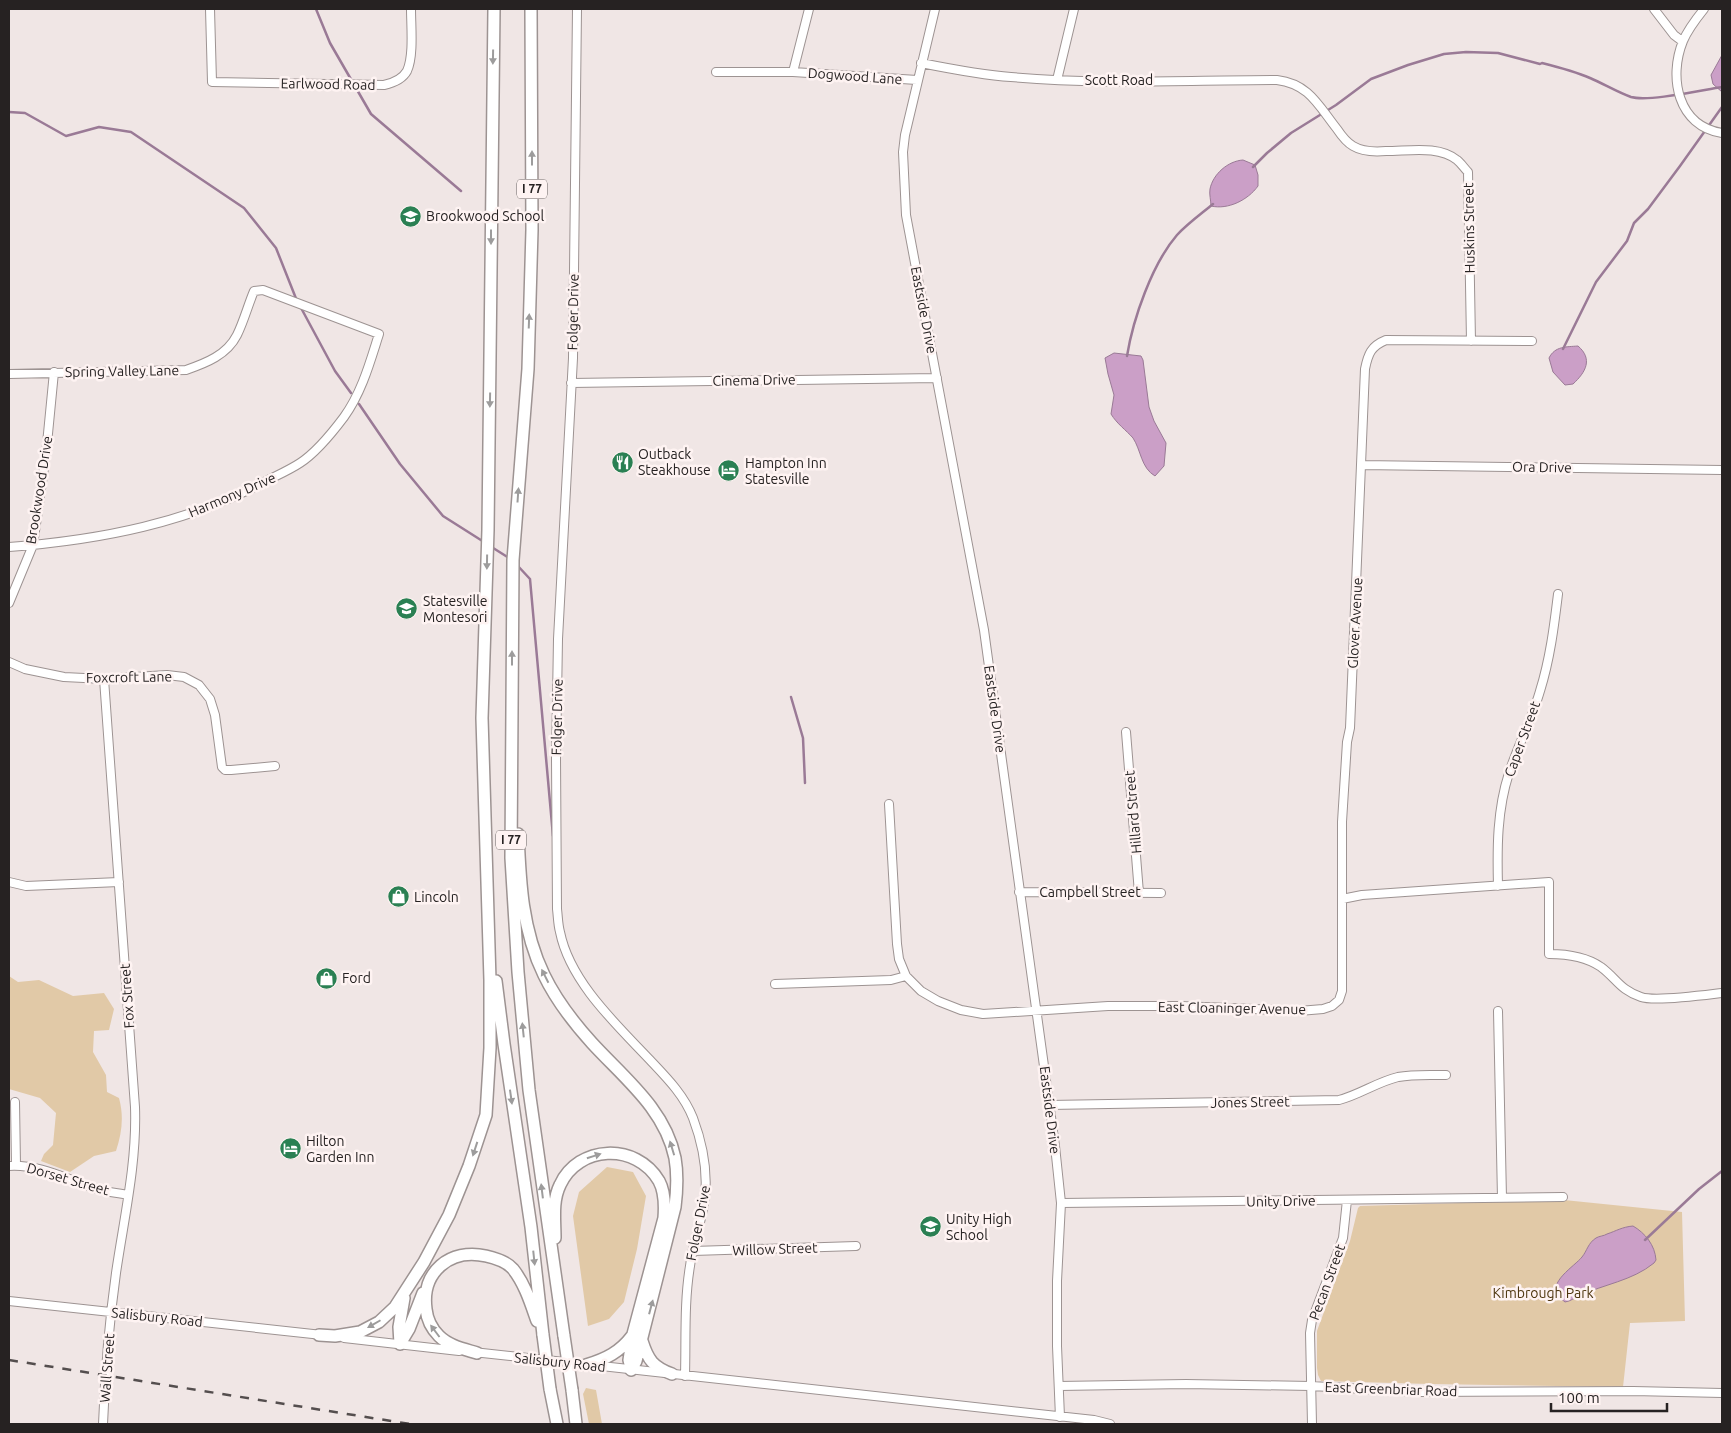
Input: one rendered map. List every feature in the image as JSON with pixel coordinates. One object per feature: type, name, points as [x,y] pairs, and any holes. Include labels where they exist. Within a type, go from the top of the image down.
[{"type":"highway","name":"I 77","points":[[494,9],[488,530],[482,718],[487,910],[504,1044],[531,1227],[550,1389],[557,1423]]},
{"type":"highway","name":"I 77","points":[[531,9],[532,240],[528,369],[513,560],[511,858],[518,972],[529,1090],[576,1424]]},
{"type":"highway","points":[[512,677],[520,881],[528,936],[544,975],[565,1011],[656,1113],[668,1135],[675,1158],[677,1183],[675,1208],[638,1337],[617,1352],[586,1365]]},
{"type":"highway","points":[[319,1335],[335,1336],[360,1332],[379,1322],[395,1307],[424,1262],[449,1215],[469,1166],[486,1115],[490,1048],[487,910]]},
{"type":"highway","points":[[559,1309],[555,1256],[555,1203],[559,1186],[568,1171],[582,1160],[598,1153],[616,1152],[633,1157],[647,1167],[659,1181],[665,1199],[665,1208],[638,1337],[636,1361],[631,1370]]},
{"type":"highway","points":[[400,1344],[409,1329],[433,1272],[444,1262],[459,1256],[478,1254],[496,1258],[512,1268],[523,1284],[543,1335]]},
{"type":"highway","points":[[426,1286],[427,1316],[432,1328],[440,1337],[458,1348],[477,1353]]},
{"type":"highway","points":[[400,1344],[401,1307],[407,1289]]},
{"type":"highway","points":[[638,1337],[647,1356],[658,1369],[672,1374]]},
{"type":"street","name":"Earlwood Road","points":[[210,9],[212,82],[384,85],[396,82],[406,73],[410,60],[411,9]]},
{"type":"street","name":"Folger Drive","points":[[577,9],[572,383],[558,649],[556,866],[559,926],[566,952],[579,978],[602,1009],[686,1102],[706,1162],[707,1181],[690,1265],[686,1311],[685,1376]]},
{"type":"street","name":"Dogwood Lane","points":[[793,72],[809,9]]},
{"type":"street","name":"Eastside Drive","points":[[935,9],[905,135],[903,152],[906,216],[984,630],[1019,892],[1037,1010],[1061,1204],[1057,1293],[1060,1417]]},
{"type":"street","points":[[1057,80],[1074,9]]},
{"type":"street","points":[[1654,9],[1674,35],[1682,41]]},
{"type":"street","points":[[1704,9],[1691,25],[1682,41],[1676,76],[1679,98],[1687,113],[1698,124],[1713,132],[1722,133]]},
{"type":"street","name":"Scott Road","points":[[921,63],[984,74],[1057,80],[1277,80],[1296,84],[1312,97]]},
{"type":"street","name":"Dogwood Lane","points":[[716,72],[793,72],[918,80]]},
{"type":"street","name":"Huskins Street","points":[[1312,97],[1343,137],[1352,145],[1363,150],[1375,152],[1422,150],[1444,153],[1458,160],[1468,172],[1471,340]]},
{"type":"street","name":"Spring Valley Lane","points":[[54,372],[186,370],[208,363],[224,352],[237,336],[254,290],[263,290],[379,334]]},
{"type":"street","name":"Harmony Drive","points":[[9,546],[92,538],[164,522],[199,511],[250,490],[302,463],[324,442],[345,416],[362,386],[379,334]]},
{"type":"street","name":"Glover Avenue","points":[[1342,899],[1342,822],[1347,742],[1350,728],[1365,369],[1368,356],[1376,344],[1386,340],[1471,340]]},
{"type":"street","points":[[1471,340],[1532,341]]},
{"type":"street","points":[[9,374],[54,372]]},
{"type":"street","name":"Brookwood Drive","points":[[9,603],[33,545],[46,454],[54,372]]},
{"type":"street","name":"Cinema Drive","points":[[572,383],[937,378]]},
{"type":"street","name":"Ora Drive","points":[[1361,465],[1722,470]]},
{"type":"street","name":"Caper Street","points":[[1498,886],[1496,848],[1500,810],[1508,774],[1540,692],[1552,644],[1558,594]]},
{"type":"street","name":"Foxcroft Lane","points":[[9,662],[25,669],[64,677],[104,679],[167,675],[184,677],[199,685],[210,699],[215,715],[222,767],[225,770],[275,766]]},
{"type":"street","name":"Fox Street","points":[[104,679],[136,1135],[111,1312]]},
{"type":"street","name":"Hillard Street","points":[[1126,732],[1139,893]]},
{"type":"street","points":[[775,984],[891,980],[906,976],[899,959],[897,944],[889,804]]},
{"type":"street","points":[[9,882],[26,886],[119,882]]},
{"type":"street","points":[[1342,899],[1362,895],[1549,882],[1549,954],[1567,954],[1585,958],[1601,967],[1626,991],[1644,998],[1722,993]]},
{"type":"street","name":"Campbell Street","points":[[1019,892],[1161,893]]},
{"type":"street","name":"East Cloaninger Avenue","points":[[906,976],[920,991],[938,1001],[961,1010],[983,1014],[1108,1006],[1162,1006],[1299,1012],[1323,1009],[1332,1006],[1339,1000],[1342,991],[1342,899]]},
{"type":"street","points":[[1498,1012],[1502,1198]]},
{"type":"street","name":"Jones Street","points":[[1049,1106],[1332,1101],[1349,1098],[1398,1077],[1446,1075]]},
{"type":"street","points":[[12,1166],[15,1102]]},
{"type":"street","name":"Dorset Street","points":[[12,1166],[43,1170],[98,1189],[128,1195]]},
{"type":"street","name":"Unity Drive","points":[[1061,1204],[1563,1197]]},
{"type":"street","name":"Pecan Street","points":[[1312,1424],[1310,1332],[1312,1320],[1343,1238],[1348,1200]]},
{"type":"street","name":"Willow Street","points":[[693,1251],[856,1246]]},
{"type":"street","name":"Salisbury Road","points":[[9,1301],[1094,1420],[1110,1424]]},
{"type":"street","name":"Wall Street","points":[[103,1424],[111,1312]]},
{"type":"street","name":"East Greenbriar Road","points":[[1059,1386],[1186,1384],[1312,1386],[1418,1392],[1722,1392]]},
{"type":"green space","points":[[9,976],[18,982],[39,980],[73,996],[104,993],[114,1009],[109,1030],[94,1031],[93,1052],[106,1075],[107,1092],[119,1098],[121,1105],[121,1131],[118,1144],[116,1151],[94,1156],[70,1172],[41,1161],[44,1154],[53,1145],[56,1113],[40,1098],[9,1089]]},
{"type":"green space","points":[[607,1167],[633,1172],[646,1196],[637,1249],[624,1302],[609,1319],[588,1326],[573,1216],[579,1192]]},
{"type":"green space","name":"Kimbrough Park","points":[[1564,1200],[1682,1212],[1685,1321],[1630,1323],[1623,1387],[1321,1381],[1317,1368],[1317,1331],[1350,1241],[1360,1206]]},
{"type":"green space","points":[[586,1388],[596,1390],[602,1424],[589,1424],[583,1394]]},
{"type":"shaded area","points":[[1722,55],[1722,92],[1713,84],[1711,75]]},
{"type":"shaded area","points":[[1243,160],[1255,165],[1258,175],[1258,186],[1249,196],[1237,203],[1224,207],[1211,206],[1210,191],[1214,178],[1222,169],[1232,163]]},
{"type":"shaded area","points":[[1578,346],[1583,351],[1586,365],[1581,375],[1573,384],[1565,385],[1553,372],[1549,358],[1558,349]]},
{"type":"shaded area","points":[[1114,353],[1141,356],[1143,360],[1149,407],[1166,443],[1164,466],[1155,476],[1150,473],[1144,464],[1133,438],[1111,414],[1114,395],[1105,358]]},
{"type":"shaded area","points":[[1633,1226],[1642,1232],[1654,1249],[1656,1260],[1654,1263],[1637,1274],[1569,1301],[1565,1302],[1560,1298],[1556,1292],[1556,1286],[1563,1275],[1582,1257],[1593,1240],[1619,1229]]},
{"type":"waterway","points":[[316,9],[330,43],[371,114],[461,191]]},
{"type":"waterway","points":[[1253,167],[1291,133],[1336,105],[1371,79],[1444,54],[1466,52],[1498,53],[1572,71],[1626,95],[1639,98],[1662,97],[1722,87]]},
{"type":"waterway","points":[[1563,349],[1596,282],[1627,241],[1634,223],[1648,209],[1722,107]]},
{"type":"waterway","points":[[9,112],[25,113],[66,136],[99,127],[131,132],[244,208],[276,248],[297,301]]},
{"type":"waterway","points":[[1127,356],[1139,309],[1159,261],[1177,235],[1213,204]]},
{"type":"waterway","points":[[300,306],[335,371],[351,393]]},
{"type":"waterway","points":[[359,404],[400,464],[443,516],[484,542]]},
{"type":"waterway","points":[[490,546],[509,558]]},
{"type":"waterway","points":[[517,565],[530,579],[553,836]]},
{"type":"waterway","points":[[791,697],[803,738],[805,783]]},
{"type":"waterway","points":[[1645,1240],[1699,1189],[1722,1171]]},
{"type":"railway","points":[[9,1360],[410,1424]]},
{"type":"place","name":"Brookwood School","points":[[410,216]]},
{"type":"place","name":"Outback Steakhouse","points":[[622,462]]},
{"type":"place","name":"Hampton Inn Statesville","points":[[729,471]]},
{"type":"place","name":"Statesville Montesori","points":[[407,609]]},
{"type":"place","name":"Lincoln","points":[[398,897]]},
{"type":"place","name":"Ford","points":[[326,978]]},
{"type":"place","name":"Hilton Garden Inn","points":[[290,1149]]},
{"type":"place","name":"Unity High School","points":[[930,1227]]}]
